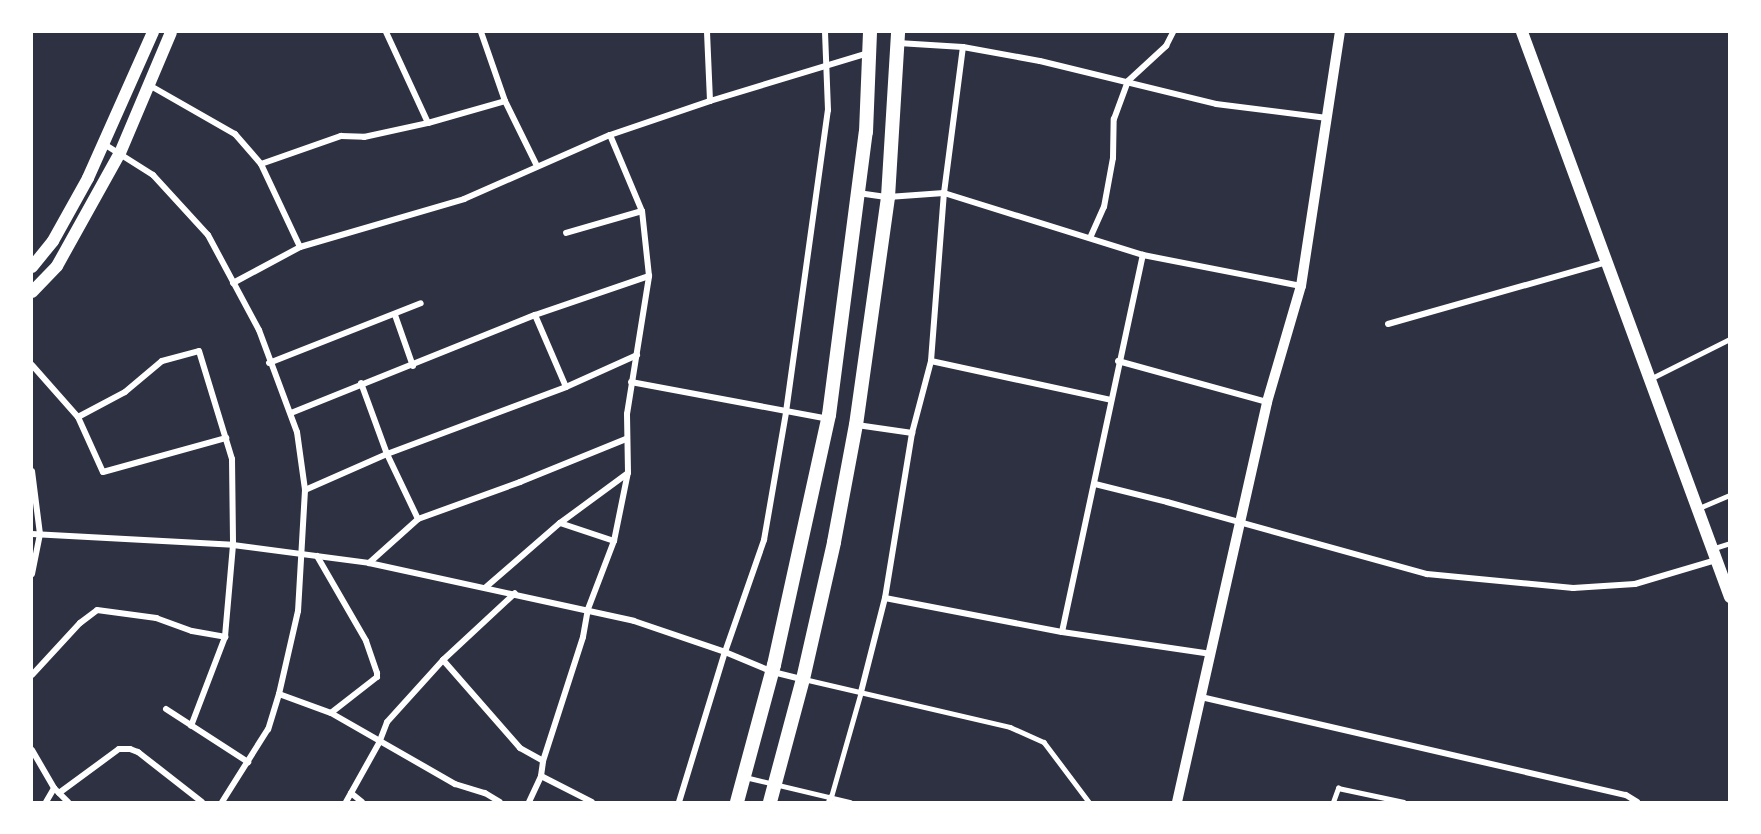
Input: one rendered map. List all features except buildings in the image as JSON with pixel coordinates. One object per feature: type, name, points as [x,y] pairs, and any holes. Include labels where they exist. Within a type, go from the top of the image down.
[{"type":"main road","points":[[32,267],[53,241],[104,144],[153,32]]},
{"type":"main road","points":[[32,292],[57,266],[120,153],[171,32]]},
{"type":"main road","points":[[737,802],[773,672],[828,419],[866,132],[870,32]]},
{"type":"main road","points":[[1522,32],[1730,597]]},
{"type":"main road","points":[[770,802],[804,679],[834,542],[856,425],[888,197],[897,37]]},
{"type":"street","points":[[386,32],[428,123]]},
{"type":"street","points":[[481,32],[505,100],[537,166]]},
{"type":"street","points":[[707,32],[710,101]]},
{"type":"street","points":[[679,802],[725,652],[764,540],[786,412],[828,110],[825,32]]},
{"type":"street","points":[[1090,238],[1104,207],[1113,158],[1114,119],[1128,81],[1166,46],[1173,32]]},
{"type":"street","points":[[1177,802],[1239,522],[1268,402],[1301,286],[1340,32]]},
{"type":"street","points":[[897,37],[1040,61],[1216,104],[1328,118]]},
{"type":"street","points":[[861,692],[885,598],[912,433],[931,361],[944,193],[963,47]]},
{"type":"street","points":[[233,283],[300,247],[464,199],[610,135],[710,101],[869,52]]},
{"type":"street","points":[[149,85],[235,134],[261,164],[300,247]]},
{"type":"street","points":[[261,164],[341,136],[364,137],[428,123],[505,100]]},
{"type":"street","points":[[529,802],[542,776],[543,761],[583,638],[588,609],[614,541],[628,472],[626,439],[631,382],[649,276],[642,212],[610,135]]},
{"type":"street","points":[[104,144],[153,175],[208,235],[259,330],[269,363],[297,432],[306,490],[298,611],[279,694],[268,729],[222,802]]},
{"type":"street","points":[[858,193],[888,197],[944,193],[1143,255],[1301,286]]},
{"type":"street","points":[[566,233],[642,212]]},
{"type":"street","points":[[1062,632],[1095,484],[1118,361],[1143,255]]},
{"type":"street","points":[[1388,324],[1607,262]]},
{"type":"street","points":[[291,413],[361,383],[413,366],[535,315],[649,276]]},
{"type":"street","points":[[269,363],[421,303]]},
{"type":"street","points":[[395,315],[413,366]]},
{"type":"street","points":[[535,315],[566,387]]},
{"type":"street","points":[[78,417],[125,392],[162,361],[200,351],[232,459],[233,545],[225,637],[191,726]]},
{"type":"street","points":[[306,490],[387,454],[566,387],[637,354]]},
{"type":"street","points":[[931,361],[1111,400]]},
{"type":"street","points":[[1118,361],[1268,402]]},
{"type":"street","points":[[32,364],[78,417],[103,472],[226,438]]},
{"type":"street","points":[[631,382],[828,419]]},
{"type":"street","points":[[361,383],[387,454],[418,519]]},
{"type":"street","points":[[856,425],[912,433]]},
{"type":"street","points":[[369,563],[418,519],[520,482],[626,439]]},
{"type":"street","points":[[32,471],[40,534],[32,574]]},
{"type":"street","points":[[486,587],[560,524],[628,472]]},
{"type":"street","points":[[1095,484],[1427,574],[1573,588],[1635,584],[1714,554]]},
{"type":"street","points":[[560,524],[614,541]]},
{"type":"street","points":[[32,534],[233,545],[369,563],[588,609],[644,624],[725,652],[773,672],[804,679]]},
{"type":"street","points":[[317,556],[366,641],[377,673],[377,676],[331,713]]},
{"type":"street","points":[[346,802],[379,743],[387,722],[443,660],[515,593]]},
{"type":"street","points":[[885,598],[1062,632],[1211,654]]},
{"type":"street","points":[[32,675],[80,623],[97,610],[156,618],[192,631],[225,637]]},
{"type":"street","points":[[443,660],[520,748],[543,761]]},
{"type":"street","points":[[279,694],[331,713],[379,743],[456,784],[485,793],[500,802]]},
{"type":"street","points":[[1201,697],[1626,795],[1637,802]]},
{"type":"street","points":[[166,709],[248,762]]},
{"type":"street","points":[[46,802],[57,790],[119,749],[138,752],[202,802]]},
{"type":"street","points":[[32,753],[68,802]]},
{"type":"street","points":[[542,776],[592,802]]},
{"type":"street","points":[[351,793],[362,802]]},
{"type":"lane","points":[[1650,380],[1730,339]]},
{"type":"lane","points":[[1698,509],[1730,495]]},
{"type":"lane","points":[[1714,554],[1730,543]]},
{"type":"lane","points":[[804,679],[1010,727],[1044,742],[1089,802]]},
{"type":"lane","points":[[830,800],[861,692]]},
{"type":"lane","points":[[744,777],[777,783],[830,800],[850,802]]},
{"type":"lane","points":[[1333,802],[1338,788],[1404,802]]}]
